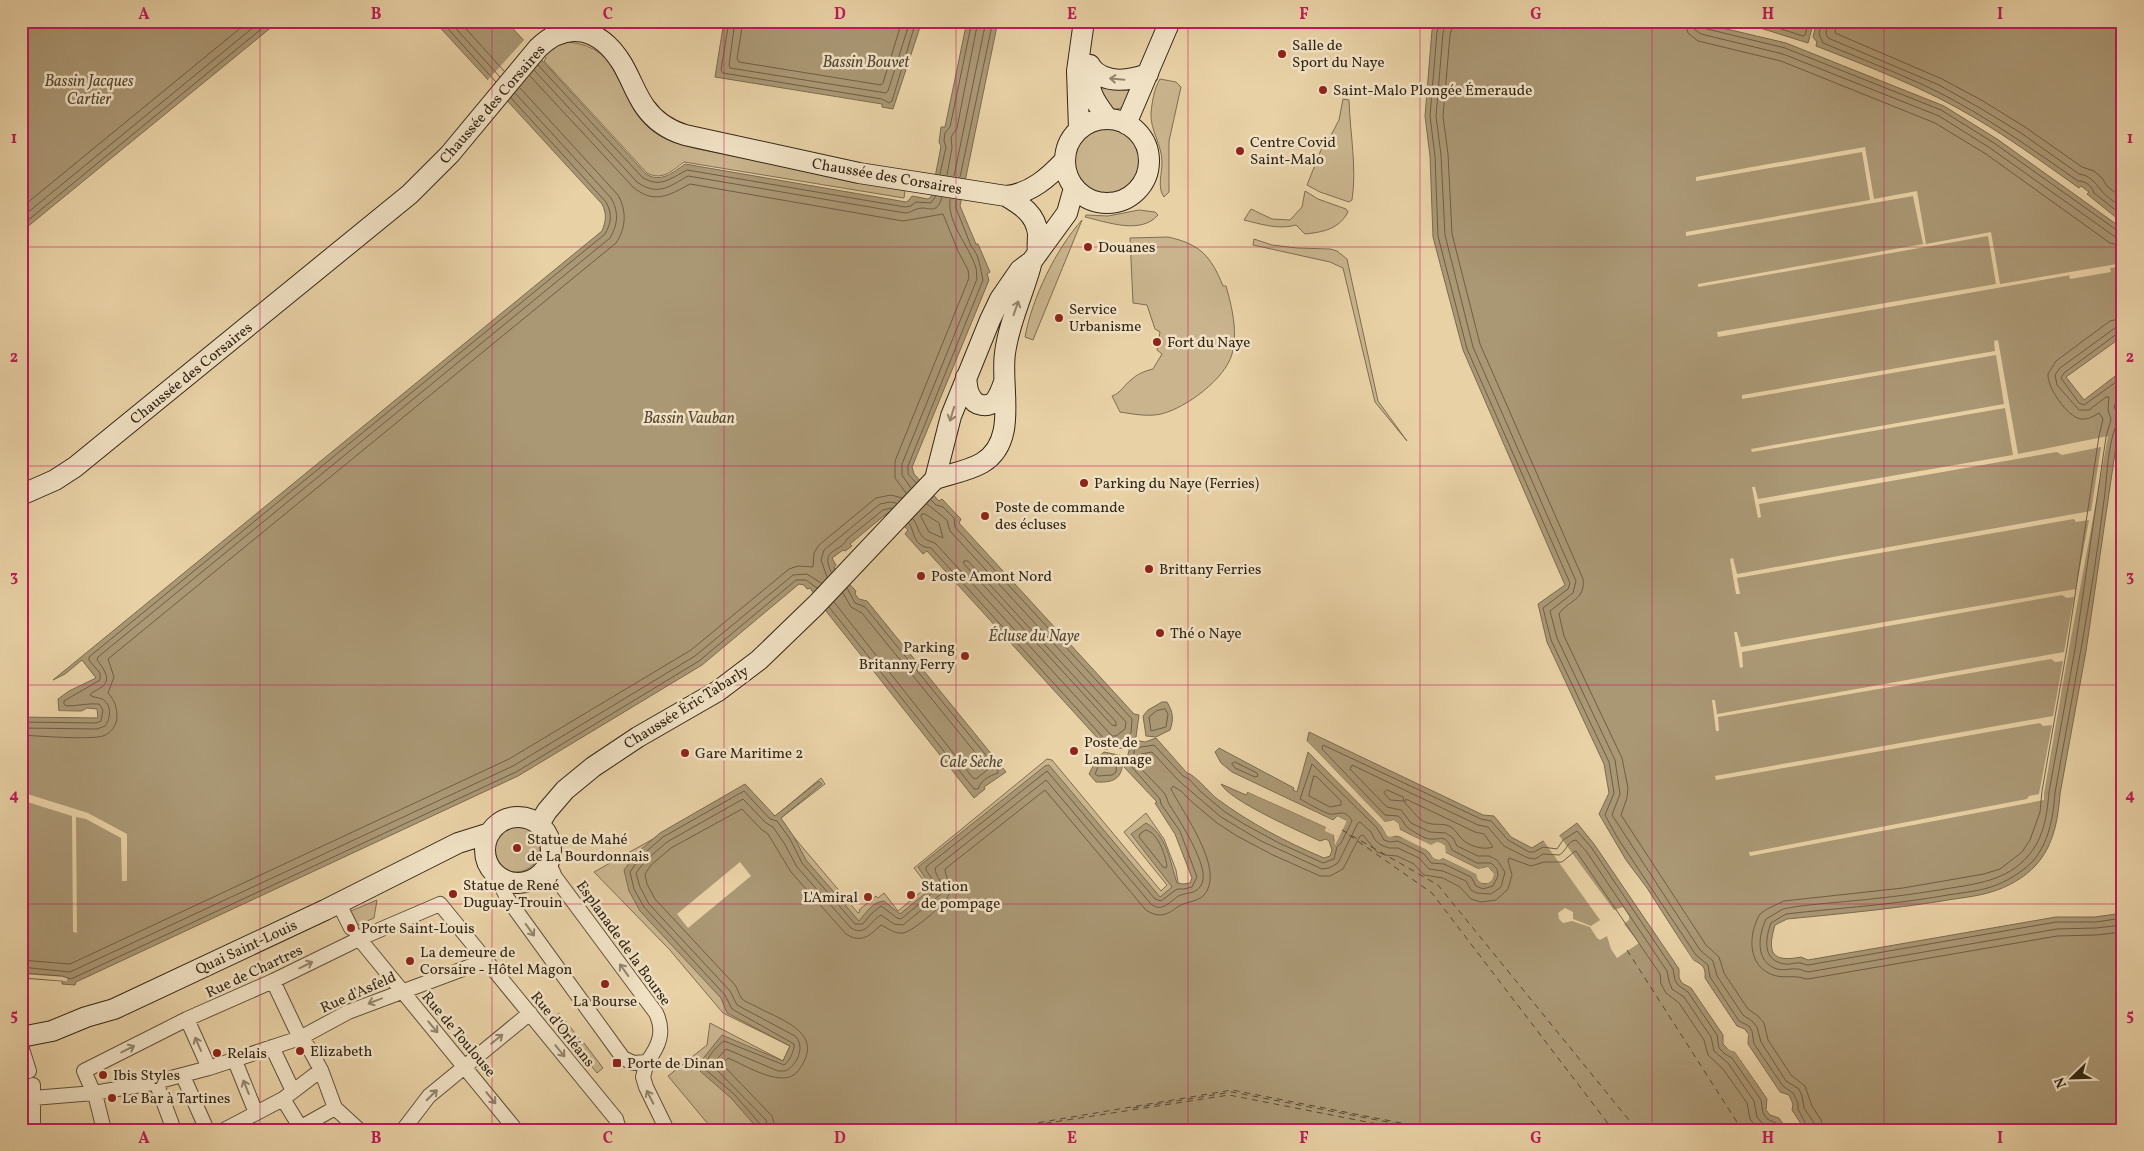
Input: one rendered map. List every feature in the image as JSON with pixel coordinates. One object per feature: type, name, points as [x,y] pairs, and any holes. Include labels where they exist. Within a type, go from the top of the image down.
[{"type":"main road","points":[[1079,129],[1077,71],[1084,21]]},
{"type":"main road","points":[[1096,21],[1089,85],[1093,99],[1117,121],[1137,131],[1144,142],[1149,166],[1145,179],[1139,189],[1129,198],[1105,204],[1082,196],[1072,185],[1064,161],[1068,143],[1079,129],[1098,120],[1117,121]]},
{"type":"main road","points":[[1117,121],[1148,74],[1170,21]]},
{"type":"main road","name":"Chaussée des Corsaires","points":[[21,495],[55,480],[75,467],[410,194],[450,154],[538,48],[548,39],[563,32],[581,31],[594,35],[604,41],[616,54],[649,112],[670,130],[685,136],[859,173],[1002,195],[1014,195],[1046,179],[1064,161]]},
{"type":"main road","points":[[1090,66],[1096,74],[1116,80],[1133,79],[1148,74]]},
{"type":"main road","points":[[1046,179],[1072,185]]},
{"type":"main road","name":"Chaussée Éric Tabarly","points":[[539,824],[547,811],[566,790],[593,767],[741,675],[773,648],[816,606],[942,472],[951,416],[1000,299],[1020,270],[1035,257],[1067,213],[1072,185]]},
{"type":"main road","points":[[1002,195],[1022,206],[1035,221],[1038,236],[1035,257]]},
{"type":"main road","name":"Chaussée Éric Tabarly","points":[[1067,213],[1092,201]]},
{"type":"main road","name":"Chaussée Éric Tabarly","points":[[942,472],[983,463],[995,450],[1002,438],[1006,421],[1004,382],[1008,333],[1035,257]]},
{"type":"main road","name":"Chaussée Éric Tabarly","points":[[966,377],[969,395],[972,400],[981,406],[990,404],[996,399],[1004,382]]},
{"type":"main road","points":[[465,841],[486,856],[496,874],[508,882],[524,883],[537,877],[549,863],[552,853],[551,841],[539,824],[524,817],[512,817],[502,821],[490,833],[486,844],[486,856]]},
{"type":"main road","name":"Quai Saint-Louis","points":[[21,1037],[52,1032],[86,1017],[114,1009],[325,910],[465,841],[490,833]]},
{"type":"street","name":"Esplanade de la Bourse","points":[[549,863],[555,877],[656,1013],[662,1030],[661,1036],[653,1053],[646,1062]]},
{"type":"street","points":[[496,874],[507,898],[623,1058],[632,1063],[646,1062],[643,1077],[646,1087],[667,1130]]},
{"type":"street","name":"Rue de Toulouse","points":[[338,902],[356,934],[465,1065],[516,1130]]},
{"type":"street","name":"Rue de Chartres","points":[[94,1093],[84,1071],[187,1019],[273,981],[356,934],[440,904]]},
{"type":"street","name":"Rue d'Orléans","points":[[440,904],[616,1119],[620,1130]]},
{"type":"street","name":"Rue d'Asfeld","points":[[29,1095],[94,1093],[184,1076],[235,1061],[300,1038],[348,1012],[487,960]]},
{"type":"street","points":[[273,981],[300,1038],[309,1048],[321,1070],[335,1108],[360,1130]]},
{"type":"street","points":[[403,1130],[429,1096],[530,1013]]},
{"type":"street","points":[[187,1019],[210,1068]]},
{"type":"street","points":[[21,1046],[29,1071]]},
{"type":"street","points":[[272,1047],[300,1129],[335,1108]]},
{"type":"street","points":[[235,1061],[256,1113]]},
{"type":"street","points":[[224,1130],[238,1127],[256,1113],[288,1095],[321,1070]]},
{"type":"street","points":[[184,1076],[207,1130]]},
{"type":"street","points":[[156,1082],[174,1130]]},
{"type":"street","points":[[94,1093],[104,1130]]},
{"type":"street","points":[[29,1095],[33,1130]]},
{"type":"shaded area","points":[[568,42],[586,46],[600,53],[610,63],[638,116],[649,128],[666,139],[698,149],[905,190],[904,198],[684,162],[667,174],[657,176],[647,173],[544,61],[546,58],[544,55],[556,45]]},
{"type":"shaded area","points":[[1160,79],[1176,82],[1181,87],[1169,141],[1169,192],[1164,197],[1160,185],[1162,162],[1160,150],[1151,119],[1151,109],[1156,87]]},
{"type":"shaded area","points":[[1103,84],[1113,89],[1136,91],[1129,102],[1123,107],[1111,109],[1096,86]]},
{"type":"shaded area","points":[[1343,99],[1349,100],[1354,163],[1352,200],[1349,202],[1320,192],[1307,185],[1323,145],[1330,137],[1339,120]]},
{"type":"shaded area","points":[[1105,125],[1124,131],[1134,141],[1140,160],[1134,179],[1124,189],[1105,195],[1086,189],[1076,179],[1070,160],[1076,141],[1086,131]]},
{"type":"shaded area","points":[[1305,191],[1318,199],[1346,209],[1348,212],[1340,222],[1330,229],[1305,234],[1296,225],[1276,227],[1244,220],[1251,209],[1272,219],[1290,220],[1302,207]]},
{"type":"shaded area","points":[[1139,210],[1155,212],[1158,215],[1151,221],[1133,226],[1113,224],[1085,217],[1086,215],[1108,216]]},
{"type":"shaded area","points":[[1082,220],[1033,340],[1025,337],[1033,306],[1046,275],[1063,245]]},
{"type":"shaded area","points":[[1168,237],[1188,243],[1203,253],[1214,267],[1223,286],[1226,286],[1234,328],[1232,354],[1228,364],[1213,382],[1182,406],[1156,415],[1120,412],[1112,396],[1118,393],[1136,376],[1153,369],[1162,354],[1157,350],[1160,332],[1155,329],[1147,305],[1133,303],[1130,238]]},
{"type":"shaded area","points":[[1254,239],[1272,245],[1330,249],[1337,251],[1347,259],[1378,401],[1407,441],[1375,402],[1343,268],[1330,262],[1253,245]]},
{"type":"shaded area","points":[[1047,759],[1052,760],[1161,891],[1167,885],[1124,832],[1146,813],[1164,839],[1176,870],[1178,882],[1187,894],[798,1048],[828,1130],[713,1130],[668,1076],[707,1045],[710,1023],[783,1061],[790,1046],[723,1013],[669,949],[594,872],[744,788],[773,818],[821,778],[825,784],[781,818],[782,823],[858,913],[876,896],[878,898],[884,893],[898,911],[928,886],[914,868]]},
{"type":"shaded area","points":[[511,824],[521,824],[530,828],[536,834],[540,848],[536,862],[530,868],[521,872],[511,872],[502,868],[496,862],[492,853],[492,843],[496,834],[502,828]]},
{"type":"shaded area","points":[[377,900],[374,918],[358,925],[351,911]]},
{"type":"shaded area","points":[[559,1013],[579,1038],[572,1043],[553,1018]]},
{"type":"shaded area","points":[[584,1043],[603,1068],[597,1073],[577,1048]]},
{"type":"water","name":"Bassin Jacques Cartier","points":[[21,21],[279,21],[21,232]]},
{"type":"water","points":[[434,21],[506,21],[646,174],[651,177],[666,176],[685,164],[906,202],[912,196],[928,199],[931,197],[941,146],[939,142],[941,127],[945,127],[967,21],[998,21],[960,206],[990,272],[987,274],[989,280],[912,467],[914,474],[939,501],[942,499],[961,519],[959,523],[1134,714],[1139,715],[1136,737],[1129,739],[1145,742],[1156,738],[1187,773],[1216,798],[1269,832],[1324,858],[1330,856],[1332,850],[1329,841],[1326,839],[1320,841],[1266,815],[1237,799],[1221,784],[1246,795],[1248,792],[1326,827],[1334,835],[1334,841],[1347,821],[1337,816],[1333,820],[1232,772],[1221,763],[1215,752],[1219,748],[1294,788],[1293,790],[1297,792],[1308,752],[1382,827],[1387,836],[1413,841],[1430,853],[1433,858],[1439,860],[1443,858],[1477,874],[1482,883],[1486,884],[1493,876],[1491,870],[1487,867],[1479,869],[1446,853],[1441,843],[1431,846],[1400,829],[1399,824],[1394,820],[1385,822],[1307,741],[1309,732],[1483,815],[1494,816],[1511,837],[1532,848],[1543,841],[1555,845],[1558,837],[1577,823],[1594,844],[1679,969],[1679,978],[1682,983],[1691,988],[1723,1035],[1723,1044],[1729,1050],[1735,1052],[1767,1099],[1766,1110],[1770,1115],[1779,1118],[1787,1130],[759,1130],[731,1098],[700,1071],[701,1061],[722,1035],[783,1061],[790,1046],[727,1013],[721,998],[640,911],[629,891],[624,870],[638,852],[660,833],[745,784],[775,816],[819,781],[822,784],[781,818],[806,860],[859,921],[873,906],[884,901],[900,914],[932,888],[918,867],[1045,766],[1049,765],[1160,897],[1172,887],[1131,834],[1146,823],[1159,834],[1170,858],[1177,883],[1190,883],[1192,878],[1175,834],[1155,803],[1157,802],[1124,767],[1129,751],[1128,740],[1123,748],[1104,749],[1102,743],[927,551],[923,554],[905,534],[908,530],[891,513],[886,514],[850,544],[852,546],[832,558],[836,565],[834,568],[856,591],[855,594],[859,599],[867,601],[1006,772],[984,787],[985,789],[974,798],[826,611],[810,588],[807,589],[804,585],[799,584],[702,665],[518,776],[76,982],[75,985],[62,984],[62,981],[21,978],[21,717],[98,718],[97,709],[87,708],[82,711],[59,711],[58,699],[69,691],[96,678],[82,660],[65,674],[53,680],[602,231],[605,211],[602,204]]},
{"type":"water","name":"Bassin Bouvet","points":[[724,21],[922,21],[893,109],[882,107],[882,104],[715,77]]},
{"type":"water","points":[[1436,21],[1693,21],[1786,43],[1944,106],[1997,139],[2123,229],[2123,336],[2066,377],[2084,400],[2123,370],[2123,397],[2119,408],[2123,416],[2117,439],[2086,651],[2058,813],[2047,849],[2036,865],[2026,874],[2010,885],[1997,890],[1985,894],[1923,904],[1787,919],[1775,925],[1771,942],[1772,949],[1777,957],[1801,957],[1808,960],[2056,917],[2095,917],[2123,913],[2123,1130],[1805,1130],[1792,1110],[1793,1104],[1789,1095],[1780,1092],[1748,1044],[1748,1034],[1745,1029],[1737,1026],[1705,978],[1703,966],[1693,960],[1647,888],[1626,860],[1599,814],[1609,793],[1604,764],[1547,642],[1538,604],[1565,585],[1463,350],[1433,237],[1430,156],[1425,116],[1432,30]]},
{"type":"water","points":[[1738,21],[1814,21],[1808,43]]},
{"type":"water","points":[[1817,21],[2123,21],[2123,223],[2087,194],[2089,192],[2081,186],[2079,188],[2015,143],[1956,107],[1877,70],[1816,46],[1817,42],[1813,37]]},
{"type":"water","points":[[1162,702],[1167,702],[1172,712],[1170,730],[1156,737],[1146,736],[1143,716],[1148,710]]},
{"type":"water","points":[[1104,752],[1123,756],[1122,769],[1114,780],[1096,782],[1089,774],[1097,758]]},
{"type":"pier","points":[[525,39],[543,59],[505,103],[486,82]]},
{"type":"pier","points":[[1865,147],[1874,199],[1917,191],[1926,244],[1991,232],[2000,284],[2123,263],[2123,266],[2110,268],[2111,272],[2070,279],[2069,276],[2071,275],[1718,337],[1717,332],[1996,284],[1988,236],[1698,287],[1698,284],[1923,244],[1913,196],[1686,236],[1686,232],[1870,200],[1862,152],[1696,181],[1696,177]]},
{"type":"pier","points":[[1998,340],[2018,454],[2108,436],[2067,660],[2044,800],[1750,856],[1749,852],[2027,799],[2029,796],[2039,794],[2052,725],[2043,726],[2040,723],[1716,780],[1715,776],[2053,716],[2063,661],[2055,662],[2051,659],[1718,717],[1719,731],[1716,731],[1712,700],[1715,700],[1717,714],[2064,652],[2074,597],[2067,598],[2062,595],[1742,652],[1743,667],[1740,668],[1734,632],[1737,632],[1741,647],[2076,589],[2089,520],[2076,522],[2074,519],[1737,578],[1740,594],[1736,594],[1730,559],[1733,558],[1737,574],[2091,511],[2101,447],[2062,455],[2057,452],[1759,504],[1761,517],[1758,518],[1752,487],[1755,487],[1758,499],[2013,455],[2005,408],[1752,452],[1751,449],[2004,404],[1996,355],[1742,399],[1742,395],[1995,351],[1994,341]]},
{"type":"pier","points":[[87,709],[96,710],[97,717],[21,716],[95,715],[95,711],[88,711],[82,714],[58,713],[56,711],[81,712]]},
{"type":"pier","points":[[1307,741],[1385,822],[1394,820],[1399,824],[1400,830],[1431,845],[1437,842],[1441,843],[1445,846],[1446,853],[1478,869],[1488,867],[1494,874],[1492,880],[1488,883],[1482,883],[1478,880],[1476,874],[1443,858],[1439,860],[1433,858],[1429,851],[1397,835],[1387,836],[1382,827],[1308,749],[1384,825],[1388,834],[1398,832],[1394,822],[1384,824],[1308,745]],"holes":[[[1398,832],[1430,848],[1440,846],[1445,855],[1478,871],[1487,870],[1491,877],[1487,881],[1483,881],[1478,872],[1444,855],[1435,856],[1431,849]]]},
{"type":"pier","points":[[1253,783],[1332,820],[1336,820],[1337,816],[1347,821],[1335,845],[1334,835],[1325,831],[1326,827],[1248,792],[1249,790],[1327,825],[1328,829],[1336,834],[1336,837],[1344,822],[1338,819],[1336,822],[1331,823],[1252,785]]},
{"type":"pier","points":[[21,792],[88,813],[127,834],[127,881],[122,881],[121,838],[86,819],[76,817],[77,933],[73,932],[72,816],[21,800]]},
{"type":"pier","points":[[1588,833],[1681,968],[1684,981],[1693,986],[1725,1033],[1726,1044],[1737,1051],[1769,1098],[1769,1109],[1781,1116],[1789,1130],[1779,1117],[1770,1114],[1767,1110],[1768,1099],[1735,1052],[1729,1050],[1724,1044],[1724,1034],[1692,987],[1683,983],[1680,978],[1680,969]]},
{"type":"pier","points":[[1558,834],[1614,910],[1623,907],[1629,916],[1629,920],[1624,924],[1639,943],[1617,958],[1611,949],[1607,936],[1600,940],[1590,927],[1572,921],[1563,923],[1559,919],[1558,913],[1565,908],[1573,912],[1573,919],[1591,926],[1600,920],[1543,840],[1554,842]]},
{"type":"pier","points":[[740,862],[751,876],[688,928],[677,914]]},
{"type":"pier","points":[[1650,896],[1693,960],[1703,968],[1704,978],[1736,1027],[1748,1034],[1747,1044],[1780,1093],[1788,1096],[1792,1104],[1791,1110],[1804,1130],[1802,1130],[1790,1111],[1787,1097],[1778,1094],[1746,1046],[1746,1034],[1734,1028],[1702,979],[1702,969],[1691,961]]},
{"type":"pier","points":[[21,974],[67,977],[67,981],[21,977]]},
{"type":"ferry route","points":[[1342,830],[1438,885],[1637,1130]]},
{"type":"ferry route","points":[[1349,835],[1432,893],[1613,1130]]},
{"type":"ferry route","points":[[1627,950],[1742,1130]]},
{"type":"ferry route","points":[[995,1130],[1232,1090],[1437,1130]]},
{"type":"ferry route","points":[[1133,1108],[1232,1092],[1429,1130]]},
{"type":"ferry route","points":[[1002,1130],[1229,1095],[1408,1130]]},
{"type":"place","name":"Salle de Sport du Naye","points":[[1282,54]]},
{"type":"place","name":"Saint-Malo Plongée Émeraude","points":[[1323,90]]},
{"type":"place","name":"Centre Covid Saint-Malo","points":[[1240,151]]},
{"type":"place","name":"Douanes","points":[[1088,247]]},
{"type":"place","name":"Service Urbanisme","points":[[1059,318]]},
{"type":"place","name":"Fort du Naye","points":[[1157,342]]},
{"type":"place","name":"Parking du Naye (Ferries)","points":[[1084,483]]},
{"type":"place","name":"Poste de commande des écluses","points":[[985,516]]},
{"type":"place","name":"Brittany Ferries","points":[[1149,569]]},
{"type":"place","name":"Poste Amont Nord","points":[[921,576]]},
{"type":"place","name":"Thé o Naye","points":[[1160,633]]},
{"type":"place","name":"Parking Britanny Ferry","points":[[965,656]]},
{"type":"place","name":"Poste de Lamanage","points":[[1074,751]]},
{"type":"place","name":"Gare Maritime 2","points":[[685,753]]},
{"type":"place","name":"Statue de Mahé de La Bourdonnais","points":[[517,848]]},
{"type":"place","name":"Statue de René Duguay-Trouin","points":[[453,894]]},
{"type":"place","name":"Station de pompage","points":[[911,895]]},
{"type":"place","name":"L'Amiral","points":[[868,897]]},
{"type":"place","name":"Porte Saint-Louis","points":[[351,928]]},
{"type":"place","name":"La demeure de Corsaire - Hôtel Magon","points":[[410,961]]},
{"type":"place","name":"La Bourse","points":[[605,984]]},
{"type":"place","name":"Elizabeth","points":[[300,1051]]},
{"type":"place","name":"Relais","points":[[217,1053]]},
{"type":"place","name":"Porte de Dinan","points":[[617,1063]]},
{"type":"place","name":"Ibis Styles","points":[[103,1075]]},
{"type":"place","name":"Le Bar à Tartines","points":[[112,1098]]},
{"type":"water label","name":"Bassin Vauban","points":[[689,417]]},
{"type":"water label","name":"Écluse du Naye","points":[[1034,635]]},
{"type":"water label","name":"Cale Sèche","points":[[971,761]]}]
